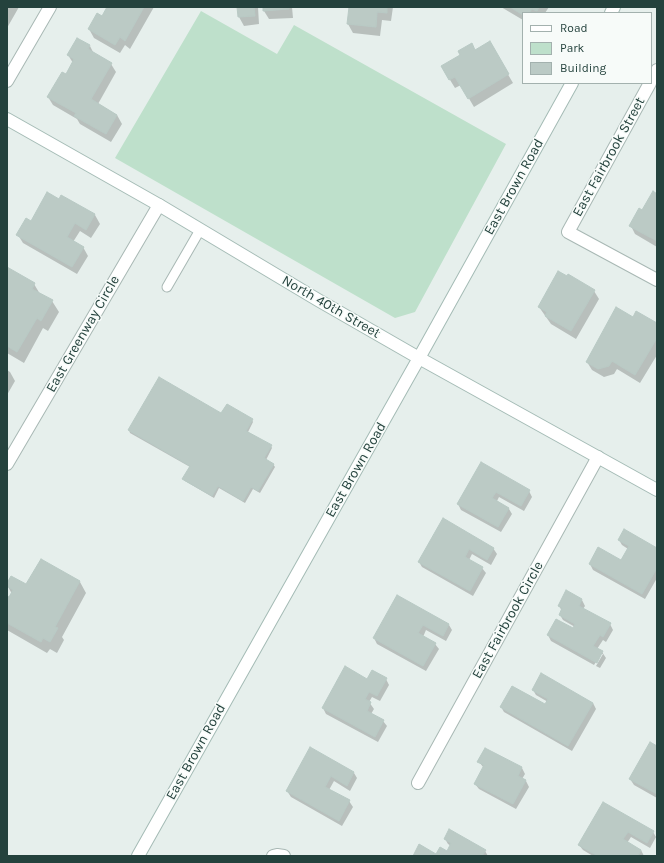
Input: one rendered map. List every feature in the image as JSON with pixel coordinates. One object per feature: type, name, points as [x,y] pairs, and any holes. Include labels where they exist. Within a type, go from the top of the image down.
[{"type":"street","points":[[7,81],[50,7]]},
{"type":"street","name":"East Fairbrook Street","points":[[652,80],[657,70]]},
{"type":"street","name":"East Brown Road","points":[[138,856],[419,358],[571,84]]},
{"type":"street","name":"East Fairbrook Street","points":[[650,84],[568,232],[657,280]]},
{"type":"street","name":"North 40th Street","points":[[7,119],[159,205],[419,358],[657,490]]},
{"type":"street","name":"East Greenway Circle","points":[[7,464],[159,205]]},
{"type":"street","name":"East Fairbrook Circle","points":[[418,783],[598,457]]},
{"type":"lane","points":[[167,287],[200,230]]},
{"type":"green space","points":[[201,11],[277,54],[294,25],[506,144],[415,312],[395,318],[115,158]]},
{"type":"building","points":[[107,7],[144,7],[125,41],[120,37],[115,45],[88,29],[97,13],[102,16]]},
{"type":"building","points":[[237,7],[254,7],[255,16],[238,17]]},
{"type":"building","points":[[263,7],[289,7],[289,9],[263,11]]},
{"type":"building","points":[[349,7],[387,7],[387,13],[377,12],[376,27],[347,24]]},
{"type":"building","points":[[510,7],[539,7],[537,11],[532,9],[530,12],[522,12],[522,14]]},
{"type":"building","points":[[77,38],[90,45],[88,49],[112,63],[91,99],[117,115],[106,134],[74,116],[76,113],[47,97],[62,72],[66,74],[74,59],[67,55]]},
{"type":"building","points":[[490,41],[509,74],[468,99],[455,77],[449,80],[441,66],[460,55],[458,51],[472,43],[475,50]]},
{"type":"building","points":[[653,191],[657,194],[657,241],[629,226],[639,208],[642,210]]},
{"type":"building","points":[[47,192],[59,199],[61,195],[95,214],[86,230],[75,223],[67,237],[84,247],[72,267],[16,235],[26,218],[31,221]]},
{"type":"building","points":[[7,267],[35,283],[32,289],[53,300],[41,321],[37,318],[17,352],[7,346]]},
{"type":"building","points":[[558,271],[567,276],[568,274],[595,290],[571,331],[545,316],[547,312],[538,307]]},
{"type":"building","points":[[616,307],[633,317],[636,311],[657,323],[657,338],[635,375],[612,361],[609,366],[598,369],[586,362]]},
{"type":"building","points":[[159,377],[221,413],[227,404],[253,419],[246,431],[272,445],[264,458],[274,464],[258,491],[251,487],[243,501],[218,486],[212,496],[182,479],[190,466],[128,430]]},
{"type":"building","points":[[481,462],[530,490],[521,506],[496,492],[492,498],[509,508],[498,527],[457,504]]},
{"type":"building","points":[[443,518],[494,548],[487,560],[469,549],[465,557],[483,567],[470,591],[418,562]]},
{"type":"building","points":[[624,529],[657,548],[657,568],[642,594],[589,564],[598,547],[621,560],[629,546],[618,540]]},
{"type":"building","points":[[41,559],[80,581],[55,627],[58,628],[50,642],[43,638],[41,642],[7,623],[7,596],[9,597],[13,590],[7,586],[7,583],[11,576],[26,584]]},
{"type":"building","points":[[566,590],[582,599],[579,606],[611,623],[603,637],[600,635],[593,646],[603,651],[597,663],[547,635],[556,619],[573,628],[575,624],[559,615],[562,608],[558,606]]},
{"type":"building","points":[[397,595],[449,624],[443,636],[423,625],[418,633],[436,643],[423,666],[373,638]]},
{"type":"building","points":[[345,666],[367,679],[372,670],[387,678],[377,696],[369,692],[365,699],[371,702],[367,711],[384,720],[375,737],[322,708]]},
{"type":"building","points":[[541,673],[593,703],[568,746],[500,707],[512,686],[545,704],[548,699],[532,690]]},
{"type":"building","points":[[650,742],[657,746],[657,794],[629,779]]},
{"type":"building","points":[[310,747],[354,772],[347,786],[331,776],[325,787],[350,800],[339,821],[286,791]]},
{"type":"building","points":[[485,748],[522,767],[518,776],[526,780],[513,804],[474,784],[484,765],[477,762]]},
{"type":"building","points":[[603,802],[654,831],[647,843],[628,832],[623,839],[641,850],[638,856],[598,856],[578,845]]},
{"type":"building","points":[[449,829],[486,850],[482,856],[413,856],[419,844],[436,854],[440,847],[447,851],[451,843],[444,839]]}]
